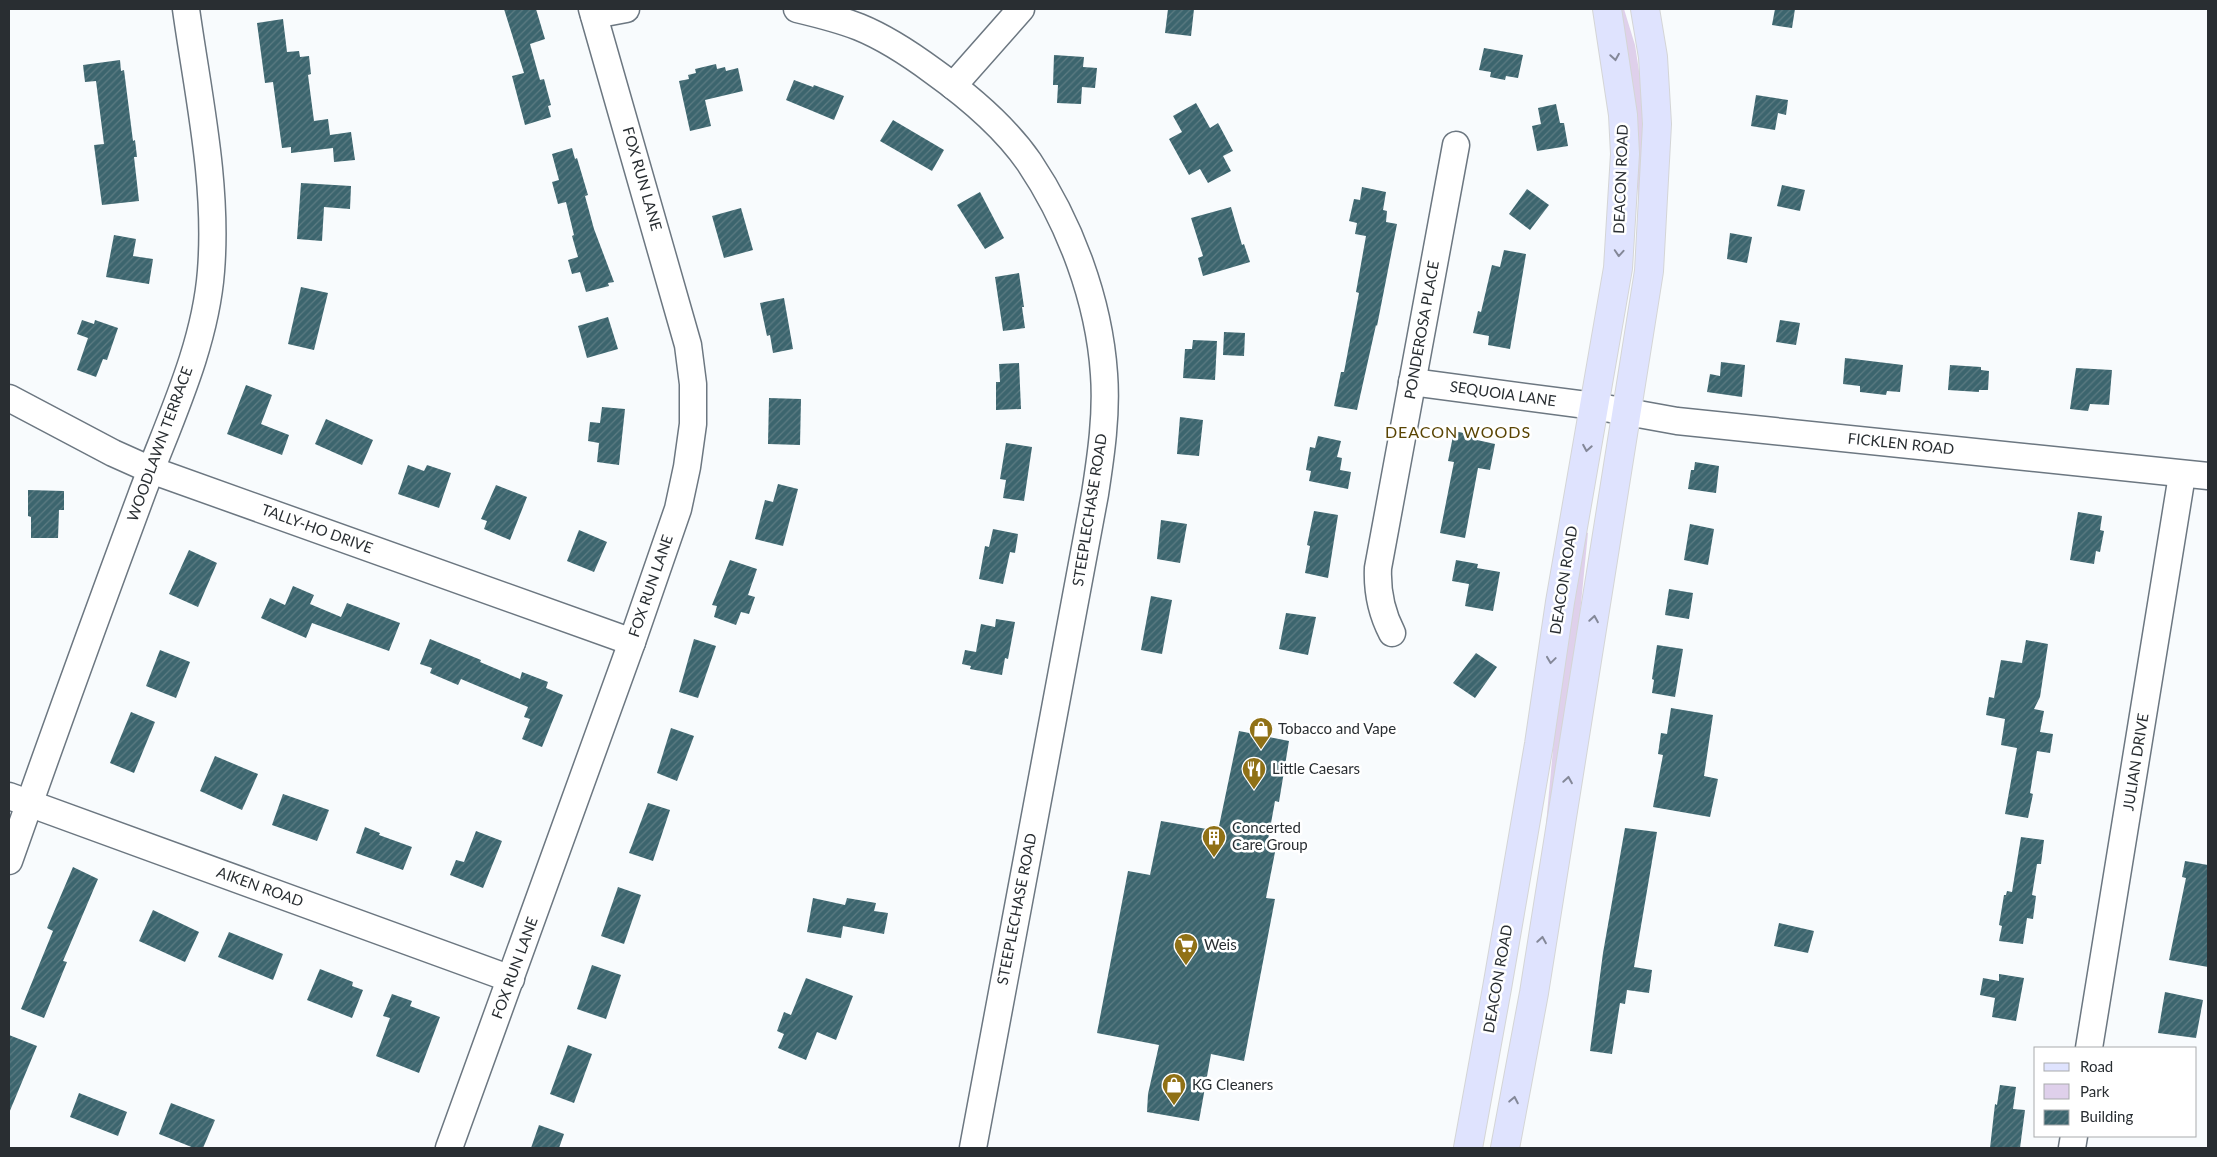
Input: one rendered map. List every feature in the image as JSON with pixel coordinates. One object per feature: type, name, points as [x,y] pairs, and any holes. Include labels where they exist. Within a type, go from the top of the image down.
[{"type":"main road","name":"DEACON ROAD","points":[[1468,1148],[1539,744],[1560,602],[1618,268],[1625,154],[1623,115],[1607,9]]},
{"type":"main road","points":[[1505,1148],[1535,983],[1625,412],[1649,272],[1657,155],[1653,57],[1645,9]]},
{"type":"street","name":"WOODLAWN TERRACE","points":[[9,861],[19,800],[151,470],[196,346],[204,314],[211,273],[213,232],[211,190],[186,9]]},
{"type":"street","points":[[593,12],[626,9]]},
{"type":"street","name":"STEEPLECHASE ROAD","points":[[797,9],[860,28],[898,46],[954,86],[1006,135],[1029,162],[1055,208],[1077,257],[1091,297],[1100,335],[1104,374],[1101,455],[1091,522],[973,1148]]},
{"type":"street","points":[[954,86],[1021,9]]},
{"type":"street","name":"FOX RUN LANE","points":[[449,1148],[632,642],[682,492],[692,424],[693,384],[688,345],[593,12]]},
{"type":"street","name":"PONDEROSA PLACE","points":[[1392,633],[1381,605],[1378,568],[1456,145]]},
{"type":"street","name":"SEQUOIA LANE","points":[[1412,382],[1594,406]]},
{"type":"street","name":"TALLY-HO DRIVE","points":[[9,398],[113,453],[151,470],[632,642]]},
{"type":"street","name":"FICKLEN ROAD","points":[[1594,406],[1676,420],[2182,475],[2208,476]]},
{"type":"street","name":"JULIAN DRIVE","points":[[2089,1047],[2182,475]]},
{"type":"street","name":"AIKEN ROAD","points":[[19,800],[510,979]]},
{"type":"green space","points":[[1619,9],[1624,9],[1635,45],[1647,123],[1639,206],[1634,116]]},
{"type":"green space","points":[[1585,532],[1588,533],[1572,694],[1544,846],[1558,696]]},
{"type":"building","points":[[504,9],[536,9],[545,39],[530,44],[540,80],[544,79],[551,105],[548,106],[551,117],[525,125],[512,76],[524,73]]},
{"type":"building","points":[[1168,9],[1194,9],[1191,36],[1165,33]]},
{"type":"building","points":[[1775,9],[1795,9],[1792,28],[1772,25]]},
{"type":"building","points":[[283,19],[287,52],[299,51],[300,57],[309,56],[311,74],[308,75],[314,121],[328,119],[330,135],[351,132],[355,160],[334,162],[333,148],[291,153],[291,147],[282,148],[273,82],[265,83],[257,23]]},
{"type":"building","points":[[1484,48],[1523,55],[1518,78],[1506,76],[1505,80],[1490,77],[1491,72],[1479,70]]},
{"type":"building","points":[[1054,55],[1084,57],[1083,67],[1097,68],[1095,88],[1082,87],[1081,104],[1057,103],[1058,85],[1053,85]]},
{"type":"building","points":[[120,60],[121,71],[124,70],[133,141],[135,140],[137,157],[134,157],[139,201],[102,205],[94,145],[104,144],[96,81],[85,82],[83,65]]},
{"type":"building","points":[[716,64],[717,69],[725,67],[726,71],[738,68],[743,91],[705,100],[711,126],[690,131],[679,81],[689,79],[688,75],[696,73],[695,69]]},
{"type":"building","points":[[794,80],[844,96],[834,120],[786,100]]},
{"type":"building","points":[[1756,95],[1788,100],[1786,115],[1778,113],[1775,130],[1751,126]]},
{"type":"building","points":[[1196,103],[1210,128],[1218,123],[1233,151],[1223,156],[1231,171],[1208,183],[1200,169],[1189,175],[1169,139],[1182,132],[1173,116]]},
{"type":"building","points":[[1556,104],[1560,123],[1564,123],[1568,146],[1537,151],[1532,126],[1541,124],[1538,108]]},
{"type":"building","points":[[893,120],[944,150],[932,171],[880,141]]},
{"type":"building","points":[[572,148],[575,159],[577,158],[588,195],[585,196],[594,229],[614,282],[608,283],[609,286],[586,292],[580,272],[572,274],[568,260],[578,257],[572,236],[574,235],[566,202],[558,204],[552,182],[559,180],[552,154]]},
{"type":"building","points":[[301,183],[351,186],[350,209],[324,207],[322,241],[297,239]]},
{"type":"building","points":[[1782,185],[1805,190],[1800,211],[1777,206]]},
{"type":"building","points":[[1362,187],[1386,192],[1383,210],[1387,211],[1386,222],[1397,224],[1377,326],[1357,410],[1334,406],[1341,372],[1344,372],[1359,293],[1356,292],[1366,236],[1355,234],[1357,223],[1349,221],[1354,199],[1360,200]]},
{"type":"building","points":[[1527,189],[1549,205],[1530,230],[1509,214]]},
{"type":"building","points":[[980,192],[1004,238],[985,249],[957,205]]},
{"type":"building","points":[[1231,207],[1242,245],[1244,244],[1250,262],[1203,276],[1198,258],[1203,256],[1191,218]]},
{"type":"building","points":[[741,208],[753,250],[724,258],[712,216]]},
{"type":"building","points":[[1730,233],[1752,237],[1747,263],[1727,259]]},
{"type":"building","points":[[114,235],[136,239],[133,256],[153,259],[149,284],[106,277]]},
{"type":"building","points":[[1504,250],[1526,254],[1510,349],[1488,345],[1489,336],[1473,333],[1478,311],[1481,312],[1492,265],[1500,267]]},
{"type":"building","points":[[1019,273],[1025,328],[1003,331],[995,277]]},
{"type":"building","points":[[301,287],[328,293],[314,350],[288,344]]},
{"type":"building","points":[[784,298],[793,349],[773,353],[770,335],[767,336],[760,303]]},
{"type":"building","points":[[608,317],[618,349],[587,358],[578,326]]},
{"type":"building","points":[[82,320],[94,324],[95,320],[118,328],[107,360],[103,359],[96,377],[77,370],[88,338],[77,334]]},
{"type":"building","points":[[1780,320],[1800,323],[1796,345],[1776,342]]},
{"type":"building","points":[[1224,332],[1245,333],[1244,356],[1223,355]]},
{"type":"building","points":[[1193,340],[1217,341],[1215,380],[1183,378],[1185,349],[1192,349]]},
{"type":"building","points":[[1845,358],[1903,365],[1900,392],[1887,391],[1886,395],[1860,392],[1860,386],[1843,384]]},
{"type":"building","points":[[1721,362],[1745,365],[1742,397],[1707,392],[1710,374],[1720,376]]},
{"type":"building","points":[[1019,363],[1021,409],[996,410],[996,382],[1000,382],[999,364]]},
{"type":"building","points":[[1950,365],[1981,367],[1981,370],[1989,371],[1988,390],[1979,390],[1979,392],[1948,390]]},
{"type":"building","points":[[2076,368],[2112,370],[2109,405],[2090,404],[2088,411],[2070,409]]},
{"type":"building","points":[[246,385],[272,395],[261,424],[289,435],[282,455],[227,434]]},
{"type":"building","points":[[769,398],[801,399],[800,445],[768,444]]},
{"type":"building","points":[[602,407],[625,409],[619,465],[597,462],[599,443],[588,441],[590,422],[600,423]]},
{"type":"building","points":[[1180,417],[1203,420],[1199,456],[1177,454]]},
{"type":"building","points":[[326,419],[373,440],[362,465],[315,444]]},
{"type":"building","points":[[1454,431],[1478,436],[1477,440],[1495,444],[1490,470],[1478,468],[1465,538],[1440,533],[1454,462],[1448,461]]},
{"type":"building","points":[[1318,436],[1341,441],[1337,457],[1342,458],[1340,470],[1351,472],[1348,489],[1309,481],[1311,471],[1306,470],[1310,447],[1315,448]]},
{"type":"building","points":[[1006,443],[1032,447],[1024,501],[1003,498],[1006,480],[1000,479]]},
{"type":"building","points":[[1695,462],[1719,466],[1716,493],[1688,489],[1691,470],[1694,470]]},
{"type":"building","points":[[408,465],[424,471],[427,465],[451,473],[439,508],[398,494]]},
{"type":"building","points":[[778,484],[798,489],[783,546],[755,539],[765,500],[773,502]]},
{"type":"building","points":[[496,485],[527,497],[510,540],[484,529],[487,521],[481,519]]},
{"type":"building","points":[[28,490],[64,491],[64,510],[59,510],[58,538],[31,538],[31,517],[28,516]]},
{"type":"building","points":[[1314,511],[1338,515],[1328,578],[1305,573],[1310,546],[1307,545]]},
{"type":"building","points":[[2078,512],[2102,516],[2100,530],[2104,531],[2100,552],[2096,551],[2094,564],[2070,560]]},
{"type":"building","points":[[1161,520],[1187,524],[1180,563],[1157,559]]},
{"type":"building","points":[[1690,524],[1714,529],[1708,565],[1684,560]]},
{"type":"building","points":[[993,529],[1018,534],[1015,553],[1010,552],[1003,584],[979,579],[985,546],[989,547]]},
{"type":"building","points":[[579,530],[607,542],[594,572],[567,561]]},
{"type":"building","points":[[189,550],[217,563],[198,607],[169,594]]},
{"type":"building","points":[[730,560],[757,569],[748,595],[755,597],[749,614],[741,612],[736,625],[714,617],[717,606],[712,605]]},
{"type":"building","points":[[1456,560],[1478,564],[1477,568],[1500,572],[1493,611],[1465,606],[1469,584],[1452,581]]},
{"type":"building","points":[[293,586],[314,595],[310,604],[341,617],[347,603],[400,623],[389,651],[312,623],[306,638],[261,618],[270,598],[285,605]]},
{"type":"building","points":[[1669,589],[1693,593],[1689,619],[1665,615]]},
{"type":"building","points":[[1151,596],[1172,600],[1162,654],[1141,650]]},
{"type":"building","points":[[1286,613],[1316,617],[1308,655],[1279,649]]},
{"type":"building","points":[[996,619],[1015,622],[1008,659],[1005,658],[1002,675],[970,669],[971,666],[962,664],[965,650],[976,652],[981,624],[995,627]]},
{"type":"building","points":[[430,639],[481,660],[480,662],[520,679],[522,672],[548,682],[546,688],[563,695],[542,747],[522,739],[530,719],[524,717],[528,707],[461,679],[458,685],[430,673],[432,668],[420,664]]},
{"type":"building","points":[[694,639],[716,646],[698,698],[679,692]]},
{"type":"building","points":[[2026,640],[2048,644],[2040,697],[2034,709],[2044,711],[2040,732],[2053,734],[2050,753],[2037,751],[2030,793],[2033,794],[2028,818],[2005,814],[2017,748],[2001,745],[2005,719],[1986,715],[1989,697],[1994,698],[2001,660],[2022,663]]},
{"type":"building","points":[[1657,645],[1683,649],[1675,697],[1652,693]]},
{"type":"building","points":[[160,650],[190,662],[176,698],[146,686]]},
{"type":"building","points":[[1476,653],[1497,667],[1475,698],[1453,683]]},
{"type":"building","points":[[1671,708],[1713,715],[1704,776],[1718,779],[1710,817],[1653,807],[1663,755],[1658,754],[1661,733],[1667,734]]},
{"type":"building","points":[[131,712],[155,722],[134,773],[110,763]]},
{"type":"building","points":[[671,728],[694,736],[677,781],[657,773]]},
{"type":"building","name":"Weis","points":[[1239,731],[1289,741],[1279,802],[1275,801],[1268,840],[1277,842],[1266,898],[1275,899],[1244,1061],[1211,1054],[1199,1121],[1147,1112],[1148,1094],[1159,1045],[1097,1033],[1128,871],[1150,875],[1161,821],[1218,831]]},
{"type":"building","points":[[215,756],[258,774],[242,810],[200,791]]},
{"type":"building","points":[[283,794],[329,810],[317,841],[272,825]]},
{"type":"building","points":[[648,803],[670,810],[653,861],[629,853]]},
{"type":"building","points":[[365,827],[380,833],[379,835],[412,847],[403,870],[356,853]]},
{"type":"building","points":[[1625,828],[1657,832],[1634,967],[1652,970],[1649,993],[1627,990],[1625,1004],[1620,1003],[1612,1054],[1590,1051],[1603,953]]},
{"type":"building","points":[[476,831],[502,841],[483,888],[450,875],[456,860],[464,862]]},
{"type":"building","points":[[2021,837],[2044,840],[2041,864],[2037,864],[2032,895],[2036,896],[2033,919],[2027,918],[2023,944],[1999,941],[2002,926],[1999,925],[2004,895],[2006,895],[2007,891],[2012,892]]},
{"type":"building","points":[[2185,861],[2208,865],[2208,967],[2169,960],[2186,878],[2182,877]]},
{"type":"building","points":[[73,867],[98,879],[63,961],[67,962],[44,1018],[21,1009],[53,931],[47,928]]},
{"type":"building","points":[[618,887],[641,895],[624,944],[601,936]]},
{"type":"building","points":[[813,898],[845,905],[847,898],[876,903],[874,911],[888,913],[884,934],[843,926],[841,938],[807,932]]},
{"type":"building","points":[[153,910],[199,932],[185,962],[139,941]]},
{"type":"building","points":[[1779,923],[1814,931],[1808,953],[1774,946]]},
{"type":"building","points":[[229,932],[283,954],[273,980],[218,957]]},
{"type":"building","points":[[592,965],[621,975],[606,1019],[577,1009]]},
{"type":"building","points":[[320,969],[353,982],[352,986],[363,990],[352,1018],[307,1000]]},
{"type":"building","points":[[1999,974],[2024,978],[2016,1021],[1992,1017],[1995,998],[1980,995],[1983,978],[1999,981]]},
{"type":"building","points":[[806,978],[853,996],[836,1040],[817,1032],[806,1060],[778,1048],[784,1034],[777,1031],[784,1012],[791,1015]]},
{"type":"building","points":[[2165,992],[2203,1000],[2196,1038],[2158,1033]]},
{"type":"building","points":[[392,994],[412,1001],[410,1006],[440,1017],[419,1073],[376,1056],[390,1018],[383,1016]]},
{"type":"building","points":[[9,1035],[37,1046],[9,1113]]},
{"type":"building","points":[[568,1045],[592,1054],[574,1103],[550,1094]]},
{"type":"building","points":[[2000,1085],[2016,1087],[2013,1109],[2025,1110],[2020,1148],[1990,1148],[1995,1104],[1997,1105]]},
{"type":"building","points":[[79,1093],[127,1112],[118,1136],[70,1117]]},
{"type":"building","points":[[171,1103],[215,1120],[203,1148],[194,1148],[159,1134]]},
{"type":"building","points":[[539,1125],[564,1134],[559,1148],[531,1148]]},
{"type":"place","name":"Tobacco and Vape","points":[[1261,750]]},
{"type":"place","name":"Little Caesars","points":[[1254,790]]},
{"type":"place","name":"Concerted Care Group","points":[[1214,858]]},
{"type":"place","name":"Weis","points":[[1186,966]]},
{"type":"place","name":"KG Cleaners","points":[[1174,1106]]},
{"type":"district","name":"DEACON WOODS","points":[[1458,432]]}]
